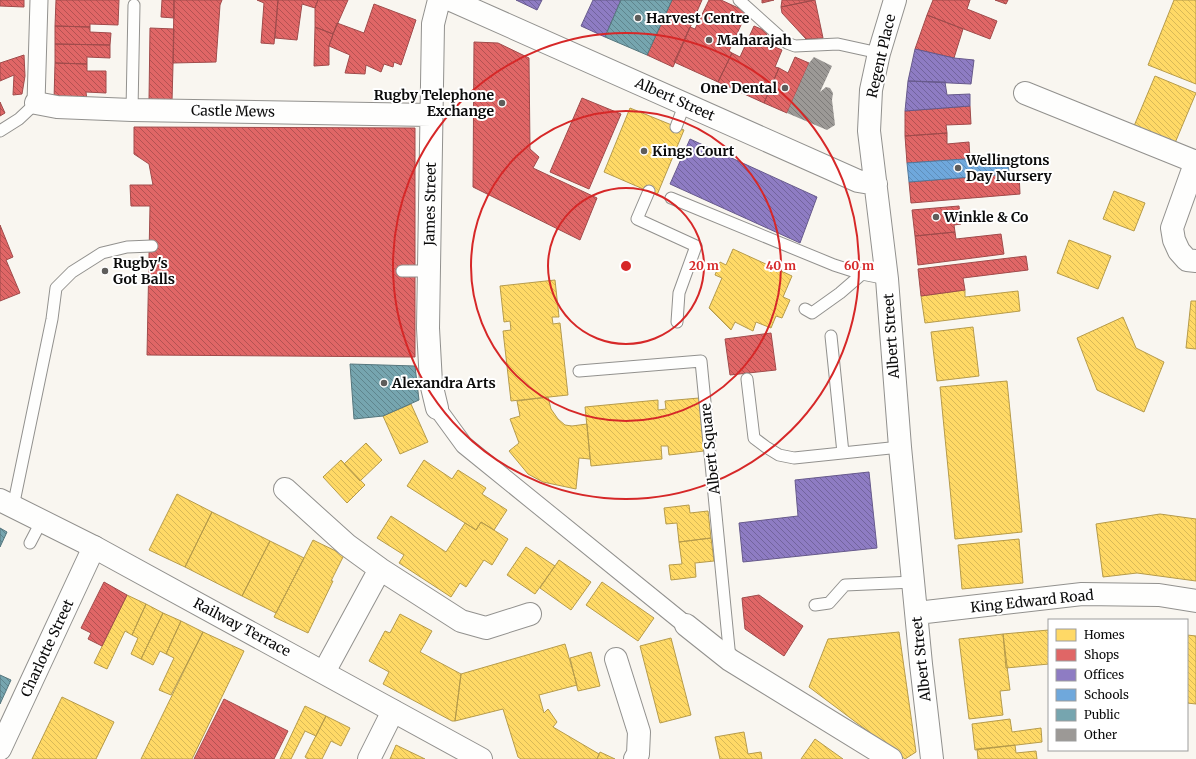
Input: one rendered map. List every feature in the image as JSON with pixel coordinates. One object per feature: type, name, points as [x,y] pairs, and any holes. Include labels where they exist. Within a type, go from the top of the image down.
[{"type":"street","points":[[36,103],[39,0]]},
{"type":"street","name":"James Street","points":[[438,408],[431,383],[428,350],[433,24],[439,0]]},
{"type":"street","name":"Albert Street","points":[[451,0],[858,181],[876,184],[887,279],[900,447],[921,664],[932,759]]},
{"type":"street","name":"Regent Place","points":[[876,184],[869,131],[871,90],[887,3]]},
{"type":"street","points":[[1025,93],[1196,161],[1172,228],[1174,240],[1179,251],[1187,260],[1196,261]]},
{"type":"street","name":"Castle Mews","points":[[36,103],[57,107],[132,110],[431,115]]},
{"type":"street","points":[[438,408],[464,445],[730,660],[891,759]]},
{"type":"street","points":[[285,489],[347,545],[380,569],[461,621],[486,628],[530,614]]},
{"type":"street","name":"Railway Terrace","points":[[7,504],[94,547],[481,759]]},
{"type":"street","name":"Charlotte Street","points":[[0,749],[94,547]]},
{"type":"street","points":[[324,672],[380,569]]},
{"type":"street","name":"King Edward Road","points":[[917,613],[1082,594],[1159,595],[1196,601]]},
{"type":"street","points":[[616,659],[639,732],[638,754],[635,759]]},
{"type":"street","points":[[369,759],[393,711]]},
{"type":"lane","points":[[739,0],[787,43],[795,46],[838,44],[879,53]]},
{"type":"lane","points":[[132,110],[134,5]]},
{"type":"lane","points":[[0,131],[18,119],[36,103]]},
{"type":"lane","points":[[676,127],[685,103]]},
{"type":"lane","points":[[649,191],[637,220],[696,246],[679,293],[677,322]]},
{"type":"lane","points":[[671,198],[834,265],[862,274],[887,279]]},
{"type":"lane","points":[[7,504],[52,319],[56,288],[72,272],[102,254],[128,247],[152,246]]},
{"type":"lane","points":[[402,271],[429,272]]},
{"type":"lane","points":[[805,309],[812,314],[862,274]]},
{"type":"lane","points":[[831,336],[843,453]]},
{"type":"lane","name":"Albert Square","points":[[579,370],[701,361],[730,660]]},
{"type":"lane","points":[[747,379],[754,438],[779,455],[794,458],[900,447]]},
{"type":"lane","points":[[30,542],[42,520]]},
{"type":"lane","points":[[815,605],[829,603],[846,585],[914,582]]},
{"type":"building: Homes","points":[[1174,0],[1196,0],[1196,84],[1148,65]]},
{"type":"building: Homes","points":[[1155,76],[1196,93],[1175,143],[1134,126]]},
{"type":"building: Homes","name":"Kings Court","points":[[630,108],[684,130],[657,195],[604,172]]},
{"type":"building: Homes","points":[[1114,191],[1145,203],[1134,231],[1103,219]]},
{"type":"building: Homes","points":[[1069,240],[1111,256],[1098,289],[1057,273]]},
{"type":"building: Homes","points":[[733,249],[792,276],[783,297],[790,300],[782,318],[776,316],[771,328],[756,322],[753,331],[735,322],[731,330],[709,308],[722,278],[715,275],[720,262],[726,265]]},
{"type":"building: Homes","points":[[555,280],[559,317],[552,317],[553,324],[560,323],[568,395],[511,401],[503,331],[511,330],[510,321],[504,322],[500,286]]},
{"type":"building: Homes","points":[[965,290],[965,297],[1018,291],[1020,311],[925,323],[921,296]]},
{"type":"building: Homes","points":[[1191,301],[1196,301],[1196,349],[1186,348]]},
{"type":"building: Homes","points":[[1123,317],[1136,348],[1164,362],[1144,412],[1097,390],[1077,338]]},
{"type":"building: Homes","points":[[973,327],[979,376],[937,381],[931,332]]},
{"type":"building: Homes","points":[[1007,381],[1022,532],[955,539],[940,387]]},
{"type":"building: Homes","points":[[548,397],[551,409],[558,419],[565,425],[572,426],[587,424],[590,459],[579,458],[576,489],[543,482],[528,474],[509,451],[519,443],[510,419],[520,416],[517,401]]},
{"type":"building: Homes","points":[[699,398],[704,451],[669,455],[668,446],[661,446],[662,459],[591,466],[585,407],[658,400],[658,410],[666,409],[665,401]]},
{"type":"building: Homes","points":[[411,404],[428,442],[400,454],[383,416]]},
{"type":"building: Homes","points":[[366,443],[382,460],[360,481],[344,464]]},
{"type":"building: Homes","points":[[341,460],[365,485],[347,503],[323,477]]},
{"type":"building: Homes","points":[[424,460],[452,479],[458,470],[486,488],[482,494],[507,510],[494,530],[481,522],[476,530],[407,486]]},
{"type":"building: Homes","points":[[177,494],[212,512],[185,567],[149,550]]},
{"type":"building: Homes","points":[[689,505],[690,513],[708,511],[711,538],[679,542],[677,523],[666,524],[664,508]]},
{"type":"building: Homes","points":[[212,512],[270,541],[242,596],[185,567]]},
{"type":"building: Homes","points":[[1160,514],[1196,519],[1196,581],[1137,573],[1103,577],[1096,524]]},
{"type":"building: Homes","points":[[391,516],[446,552],[465,523],[476,530],[481,522],[508,539],[492,565],[484,560],[466,587],[460,583],[451,597],[399,563],[404,555],[377,538]]},
{"type":"building: Homes","points":[[711,538],[714,561],[695,563],[696,577],[671,580],[669,565],[682,564],[679,542]]},
{"type":"building: Homes","points":[[1019,539],[1023,583],[962,589],[958,545]]},
{"type":"building: Homes","points":[[313,540],[344,555],[308,633],[274,617]]},
{"type":"building: Homes","points":[[270,541],[304,558],[276,613],[242,596]]},
{"type":"building: Homes","points":[[526,547],[555,566],[535,594],[507,575]]},
{"type":"building: Homes","points":[[559,560],[591,582],[571,610],[540,588]]},
{"type":"building: Homes","points":[[602,582],[654,618],[638,641],[586,605]]},
{"type":"building: Homes","points":[[127,595],[146,604],[132,635],[125,631],[107,669],[94,663]]},
{"type":"building: Homes","points":[[146,604],[163,613],[141,659],[131,654],[138,638],[132,635]]},
{"type":"building: Homes","points":[[163,613],[181,621],[166,654],[160,651],[153,665],[141,659]]},
{"type":"building: Homes","points":[[400,614],[432,631],[420,652],[461,674],[455,721],[452,721],[383,684],[389,672],[369,661],[385,631],[390,633]]},
{"type":"building: Homes","points":[[181,621],[203,632],[171,695],[159,690],[174,658],[166,654]]},
{"type":"building: Homes","points":[[1048,630],[1048,664],[1006,668],[1003,634]]},
{"type":"building: Homes","points":[[203,632],[244,651],[192,759],[141,759]]},
{"type":"building: Homes","points":[[899,632],[916,752],[905,759],[809,687],[828,639]]},
{"type":"building: Homes","points":[[1003,634],[1010,690],[1000,691],[1003,715],[969,719],[959,639]]},
{"type":"building: Homes","points":[[1188,635],[1196,636],[1196,704],[1188,703]]},
{"type":"building: Homes","points":[[671,638],[691,715],[660,723],[640,646]]},
{"type":"building: Homes","points":[[565,644],[577,685],[539,695],[544,713],[548,709],[557,722],[553,727],[599,754],[597,759],[521,759],[518,757],[503,709],[455,721],[461,674]]},
{"type":"building: Homes","points":[[591,652],[600,686],[578,691],[570,658]]},
{"type":"building: Homes","points":[[62,697],[114,722],[96,759],[32,759]]},
{"type":"building: Homes","points":[[305,706],[326,716],[316,736],[305,731],[291,759],[280,759]]},
{"type":"building: Homes","points":[[326,716],[350,728],[341,746],[331,741],[322,759],[308,759],[305,757]]},
{"type":"building: Homes","points":[[1010,719],[1012,732],[1041,728],[1042,742],[975,750],[972,724]]},
{"type":"building: Homes","points":[[744,732],[748,754],[761,752],[762,759],[720,759],[715,737]]},
{"type":"building: Homes","points":[[815,739],[843,759],[801,759]]},
{"type":"building: Homes","points":[[396,745],[425,759],[390,759]]},
{"type":"building: Homes","points":[[1015,745],[1016,753],[1036,751],[1037,759],[978,759],[977,749]]},
{"type":"building: Homes","points":[[600,752],[615,759],[597,759]]},
{"type":"building: Shops","points":[[0,0],[24,0],[24,7],[0,6]]},
{"type":"building: Shops","points":[[56,0],[119,0],[118,25],[90,24],[90,27],[55,26]]},
{"type":"building: Shops","points":[[162,0],[174,0],[174,18],[161,17]]},
{"type":"building: Shops","points":[[174,0],[222,0],[220,5],[216,62],[173,63]]},
{"type":"building: Shops","points":[[257,0],[278,0],[274,44],[261,43],[264,3]]},
{"type":"building: Shops","points":[[278,0],[318,0],[315,8],[302,4],[297,40],[275,38]]},
{"type":"building: Shops","points":[[318,0],[348,0],[333,34],[315,27],[315,8]]},
{"type":"building: Shops","points":[[672,0],[702,0],[673,67],[647,55]]},
{"type":"building: Shops","name":"Maharajah","points":[[709,0],[721,0],[747,12],[729,51],[732,53],[718,82],[674,62],[690,27],[695,29]]},
{"type":"building: Shops","points":[[762,0],[774,0],[762,3]]},
{"type":"building: Shops","points":[[782,0],[814,0],[781,7]]},
{"type":"building: Shops","points":[[815,0],[823,38],[806,39],[782,13],[781,7]]},
{"type":"building: Shops","points":[[933,0],[970,0],[967,9],[997,21],[990,39],[927,15]]},
{"type":"building: Shops","points":[[995,0],[1008,0],[1006,4]]},
{"type":"building: Shops","points":[[374,4],[416,20],[401,65],[394,62],[393,67],[384,64],[381,72],[366,65],[365,74],[345,73],[350,55],[329,46],[337,23],[364,33]]},
{"type":"building: Shops","points":[[927,15],[963,29],[954,58],[915,49]]},
{"type":"building: Shops","points":[[55,26],[90,27],[90,32],[111,33],[110,45],[55,44]]},
{"type":"building: Shops","points":[[754,26],[768,32],[763,42],[782,50],[775,67],[779,68],[764,103],[718,82],[732,53],[740,57]]},
{"type":"building: Shops","points":[[315,27],[333,34],[329,46],[329,65],[314,66]]},
{"type":"building: Shops","points":[[150,28],[174,29],[172,101],[149,100]]},
{"type":"building: Shops","name":"Rugby Telephone Exchange","points":[[474,42],[498,43],[529,58],[530,149],[539,157],[533,168],[597,198],[580,240],[473,187]]},
{"type":"building: Shops","points":[[55,44],[110,45],[110,58],[87,57],[87,64],[55,63]]},
{"type":"building: Shops","points":[[24,55],[25,76],[22,94],[13,95],[14,75],[0,81],[0,63]]},
{"type":"building: Shops","name":"One Dental","points":[[795,57],[809,63],[787,113],[764,103],[779,68],[788,73]]},
{"type":"building: Shops","points":[[55,63],[87,64],[87,71],[106,71],[106,93],[86,92],[87,101],[54,100]]},
{"type":"building: Shops","points":[[582,98],[621,114],[589,189],[550,172]]},
{"type":"building: Shops","points":[[0,102],[5,113],[0,116]]},
{"type":"building: Shops","points":[[970,106],[971,124],[946,125],[947,133],[905,136],[905,111]]},
{"type":"building: Shops","points":[[134,127],[415,128],[415,357],[147,355],[150,206],[131,206],[130,185],[153,185],[149,164],[134,154]]},
{"type":"building: Shops","points":[[947,133],[947,144],[969,142],[970,159],[907,163],[905,136]]},
{"type":"building: Shops","points":[[1019,173],[1020,194],[911,203],[909,182]]},
{"type":"building: Shops","name":"Winkle & Co","points":[[959,206],[961,224],[954,225],[955,232],[915,236],[912,210]]},
{"type":"building: Shops","points":[[0,225],[13,257],[6,260],[20,293],[0,301]]},
{"type":"building: Shops","points":[[955,232],[956,239],[1001,234],[1004,254],[918,265],[915,236]]},
{"type":"building: Shops","points":[[1026,256],[1028,270],[963,278],[965,290],[921,296],[918,269]]},
{"type":"building: Shops","points":[[771,333],[776,370],[730,375],[725,339]]},
{"type":"building: Shops","points":[[104,582],[127,595],[102,646],[88,639],[91,633],[81,628]]},
{"type":"building: Shops","points":[[759,595],[803,626],[784,656],[745,629],[742,598]]},
{"type":"building: Shops","points":[[224,699],[288,731],[274,759],[194,759]]},
{"type":"building: Offices","points":[[516,0],[542,0],[537,10]]},
{"type":"building: Offices","points":[[593,0],[621,0],[605,37],[581,26]]},
{"type":"building: Offices","points":[[915,49],[954,58],[974,60],[971,84],[908,81]]},
{"type":"building: Offices","points":[[908,81],[945,82],[947,95],[970,94],[970,106],[905,111]]},
{"type":"building: Offices","points":[[690,139],[817,197],[800,243],[670,184]]},
{"type":"building: Offices","points":[[869,472],[877,548],[743,562],[739,523],[798,516],[795,480]]},
{"type":"building: Schools","name":"Wellingtons Day Nursery","points":[[1008,156],[1009,174],[909,182],[907,163]]},
{"type":"building: Public","name":"Harvest Centre","points":[[621,0],[672,0],[647,55],[605,37]]},
{"type":"building: Public","name":"Alexandra Arts","points":[[350,364],[415,366],[419,400],[383,416],[354,419]]},
{"type":"building: Public","points":[[0,528],[7,532],[0,547]]},
{"type":"building: Public","points":[[0,675],[11,680],[0,704]]},
{"type":"building: Other","points":[[814,57],[832,66],[820,92],[826,87],[830,88],[833,93],[832,100],[835,125],[827,130],[787,113],[809,63]]},
{"type":"place","name":"Harvest Centre","points":[[638,18]]},
{"type":"place","name":"Maharajah","points":[[709,40]]},
{"type":"place","name":"One Dental","points":[[785,88]]},
{"type":"place","name":"Rugby Telephone Exchange","points":[[502,103]]},
{"type":"place","name":"Kings Court","points":[[644,151]]},
{"type":"place","name":"Wellingtons Day Nursery","points":[[958,168]]},
{"type":"place","name":"Winkle & Co","points":[[936,217]]},
{"type":"place","name":"Rugby's Got Balls","points":[[105,271]]},
{"type":"place","name":"Alexandra Arts","points":[[384,383]]}]
